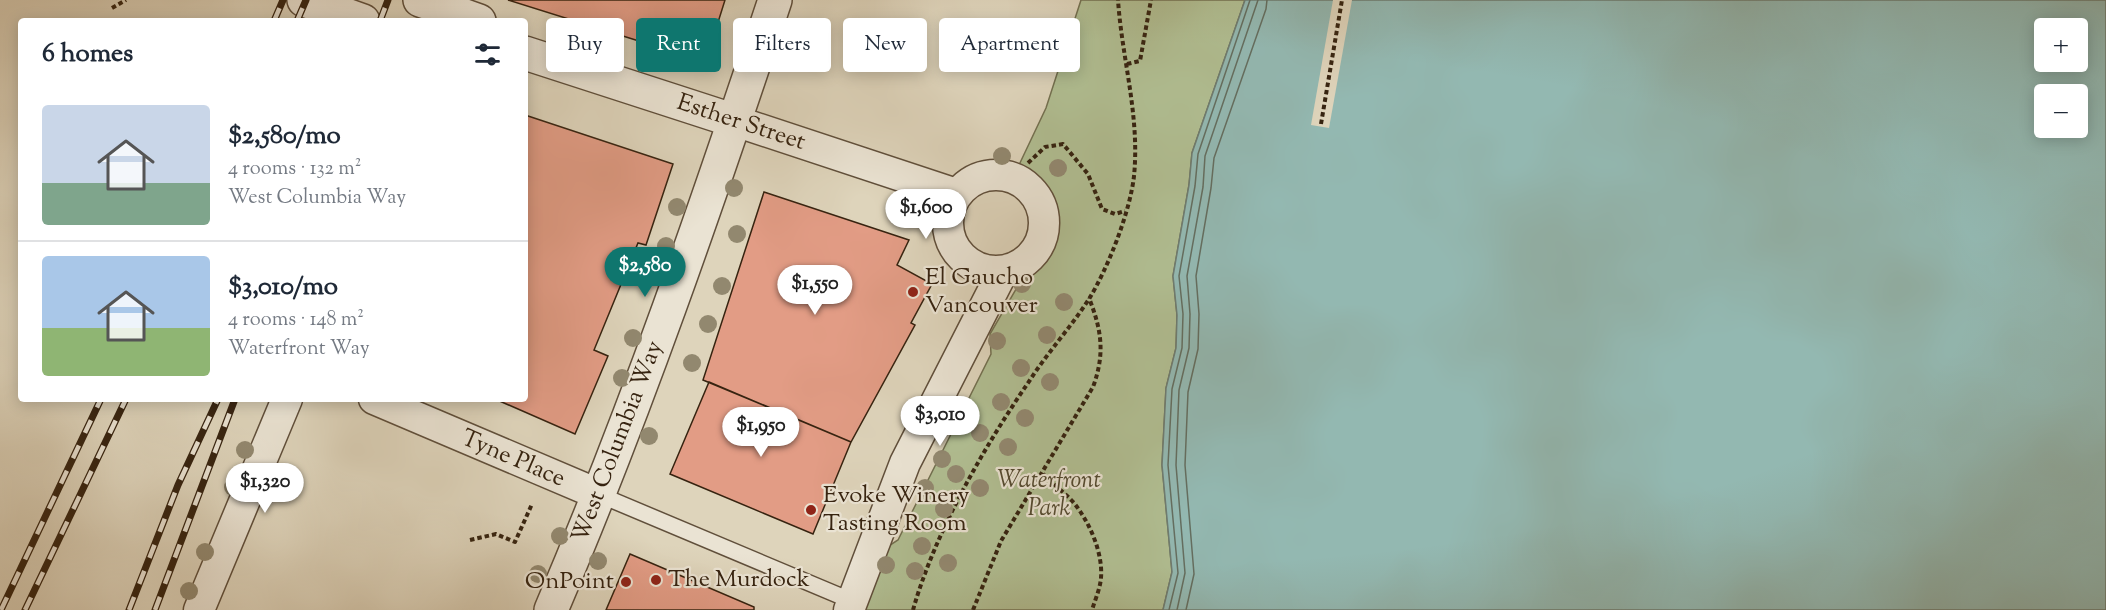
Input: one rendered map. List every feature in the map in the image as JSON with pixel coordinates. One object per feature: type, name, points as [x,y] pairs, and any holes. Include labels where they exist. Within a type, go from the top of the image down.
[{"type":"street","points":[[304,0],[355,18]]},
{"type":"street","name":"West Columbia Way","points":[[551,610],[600,495],[735,121],[776,0]]},
{"type":"street","points":[[431,2],[471,18]]},
{"type":"street","name":"Esther Street","points":[[528,54],[956,194]]},
{"type":"street","points":[[997,174],[1013,177],[1026,184],[1037,196],[1044,211],[1045,226],[1041,242],[1032,256],[1018,266],[1003,271],[986,270],[972,265],[959,255],[951,240],[947,225],[949,209],[956,194],[967,183],[981,176],[997,174]]},
{"type":"street","points":[[850,605],[905,463],[1003,271]]},
{"type":"street","points":[[199,610],[286,402]]},
{"type":"street","name":"Tyne Place","points":[[381,402],[600,495]]},
{"type":"lane","name":"Tyne Place","points":[[600,495],[850,605]]},
{"type":"path","points":[[112,8],[126,0]]},
{"type":"path","points":[[913,610],[922,579],[970,476],[1029,380],[1089,298],[1117,240],[1134,178],[1136,150],[1134,113],[1118,0]]},
{"type":"path","points":[[1127,63],[1140,61],[1151,0]]},
{"type":"path","points":[[1321,124],[1342,0]]},
{"type":"path","points":[[1028,163],[1045,147],[1063,144],[1088,174],[1102,209],[1115,214],[1125,211]]},
{"type":"path","points":[[973,610],[1001,541],[1093,387],[1100,368],[1102,349],[1097,319],[1089,298]]},
{"type":"path","points":[[1043,474],[1074,503],[1096,543],[1101,579],[1092,610]]},
{"type":"path","points":[[470,540],[496,534],[515,542],[532,504]]},
{"type":"green space","name":"Waterfront Park","points":[[1081,0],[1245,0],[1192,153],[1189,185],[1173,276],[1177,315],[1176,348],[1166,388],[1162,465],[1172,572],[1163,610],[861,610],[884,549],[898,540],[991,354],[990,334],[1019,284],[1038,264],[1050,246],[1056,225],[1052,201],[1041,182],[1019,165],[1046,108],[1058,72],[1080,72],[1080,18],[1075,18]]},
{"type":"water","points":[[1245,0],[2106,0],[2106,610],[1163,610],[1172,572],[1162,465],[1166,388],[1176,348],[1177,315],[1173,276],[1189,185],[1192,153]]},
{"type":"pier","points":[[1333,0],[1352,0],[1329,128],[1311,125]]},
{"type":"building","points":[[508,0],[725,0],[719,18],[636,18],[636,40],[624,36],[624,18],[565,18]]},
{"type":"building","points":[[528,116],[673,164],[646,245],[638,243],[594,350],[608,356],[575,434],[502,402],[528,402]]},
{"type":"building","points":[[764,192],[909,240],[897,265],[932,284],[911,323],[915,325],[851,442],[703,380]]},
{"type":"building","points":[[709,382],[851,442],[813,534],[670,474]]},
{"type":"building","name":"The Murdock","points":[[630,554],[754,607],[754,610],[606,610]]},
{"type":"railway","points":[[275,18],[283,0]]},
{"type":"railway","points":[[298,18],[306,0]]},
{"type":"railway","points":[[381,18],[388,0]]},
{"type":"railway","points":[[1,610],[100,402]]},
{"type":"railway","points":[[25,610],[125,402]]},
{"type":"railway","points":[[129,610],[178,485],[217,402]]},
{"type":"railway","points":[[155,610],[234,402]]},
{"type":"place","name":"El Gaucho Vancouver","points":[[913,292]]},
{"type":"place","name":"Evoke Winery Tasting Room","points":[[811,510]]},
{"type":"place","name":"The Murdock","points":[[656,580]]},
{"type":"place","name":"OnPoint","points":[[626,582]]}]
